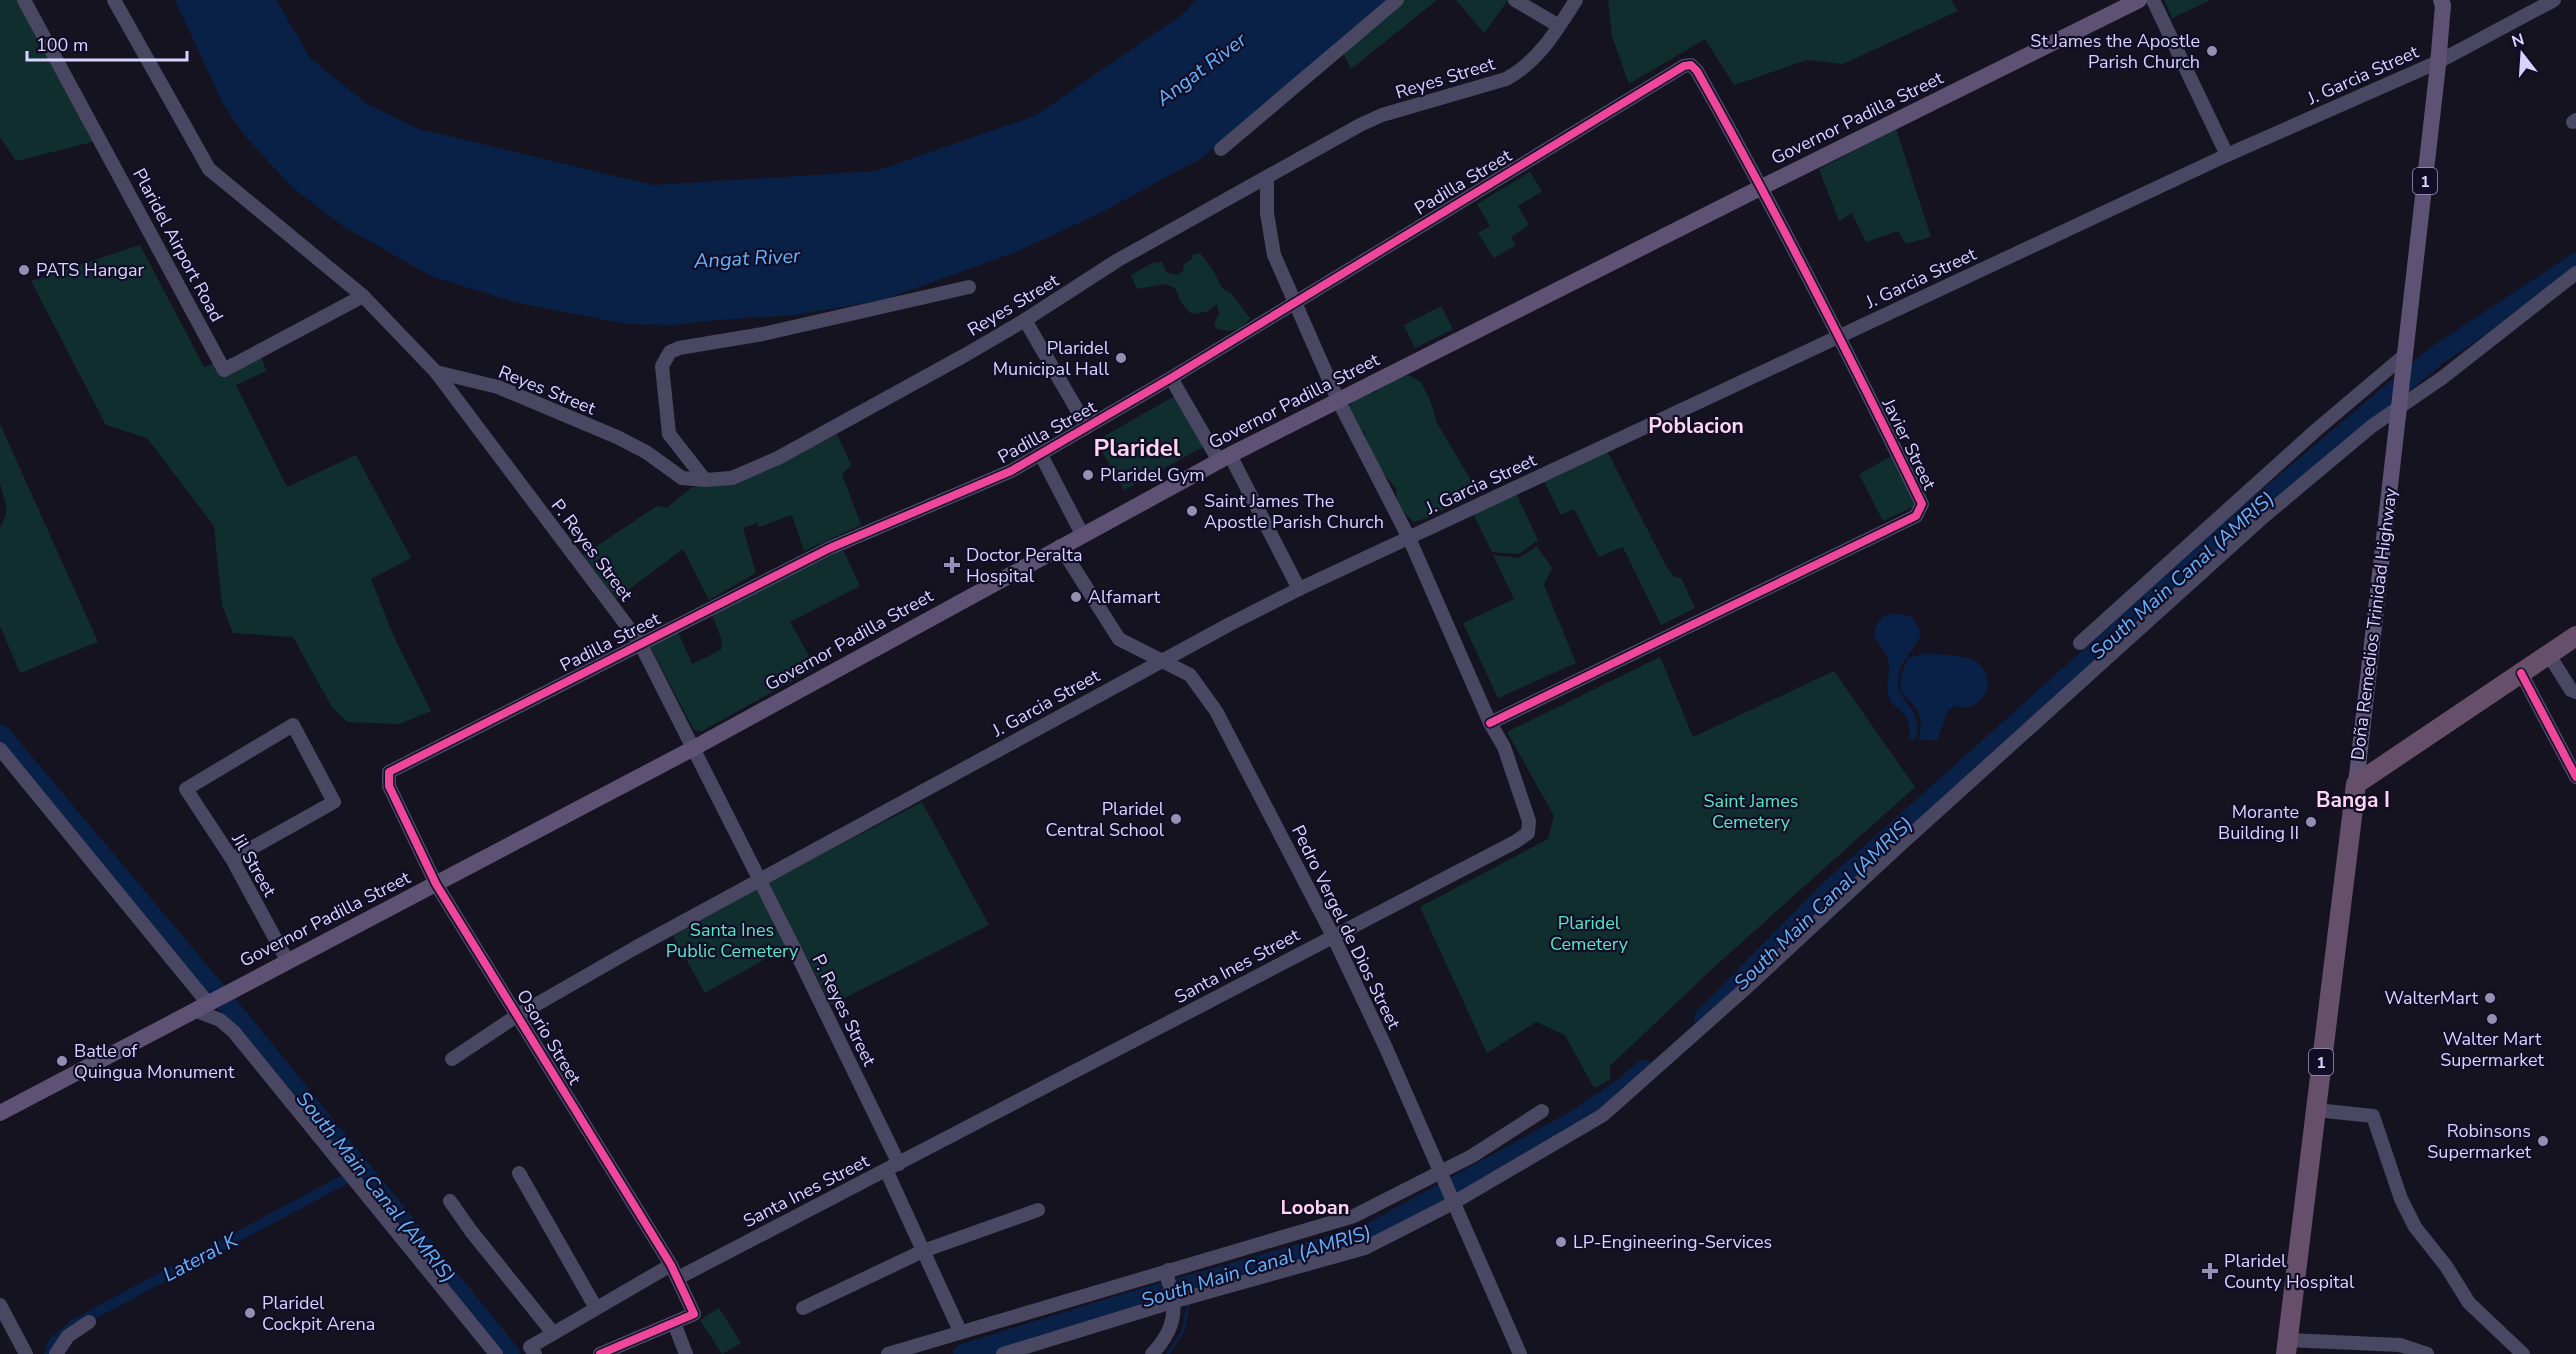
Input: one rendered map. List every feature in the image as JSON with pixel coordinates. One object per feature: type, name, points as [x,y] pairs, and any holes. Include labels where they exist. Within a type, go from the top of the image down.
[{"type":"highway","points":[[2356,784],[2576,636]]},
{"type":"highway","name":"Doña Remedios Trinidad Highway","points":[[2287,1347],[2356,784]]},
{"type":"main road","name":"Doña Remedios Trinidad Highway","points":[[2356,784],[2379,567],[2406,358],[2438,62],[2443,5],[2441,0]]},
{"type":"main road","name":"Governor Padilla Street","points":[[0,1113],[203,1004],[288,962],[692,749],[1060,546],[1225,458],[2137,1]]},
{"type":"street","name":"Plaridel Airport Road","points":[[24,0],[224,370],[363,296]]},
{"type":"street","name":"P. Reyes Street","points":[[114,0],[209,169],[363,296],[436,372],[640,643],[760,880],[899,1164]]},
{"type":"street","points":[[1221,149],[1397,0]]},
{"type":"street","points":[[1515,0],[1559,26]]},
{"type":"street","name":"Reyes Street","points":[[436,372],[498,387],[617,437],[646,452],[682,478],[705,480],[732,478],[778,458],[1025,320],[1118,260],[1360,124],[1382,115],[1506,79],[1525,69],[1543,50],[1576,0]]},
{"type":"street","points":[[2153,0],[2226,155]]},
{"type":"street","name":"J. Garcia Street","points":[[452,1059],[518,1015],[760,880],[1162,659],[1299,589],[2226,155],[2438,62],[2554,0]]},
{"type":"street","name":"Javier Street","points":[[1490,723],[1916,516],[1922,504],[1840,336],[1762,187],[1697,71],[1691,65]]},
{"type":"street","name":"Padilla Street","points":[[389,772],[830,548],[1011,471],[1041,455],[1684,66],[1691,65]]},
{"type":"street","name":"Santa Ines Street","points":[[678,1278],[1515,842],[1528,833],[1529,821],[1526,810],[1504,747],[1490,723],[1409,538],[1338,400],[1274,255],[1267,213],[1267,178]]},
{"type":"street","points":[[1003,1354],[1180,1298],[1365,1248],[1453,1202],[1603,1115],[2272,510],[2401,403],[2442,378],[2576,273]]},
{"type":"street","points":[[705,480],[669,434],[662,366],[670,352],[679,348],[763,334],[969,287]]},
{"type":"street","points":[[1025,320],[1087,427]]},
{"type":"street","points":[[2080,643],[2315,431],[2406,358]]},
{"type":"street","points":[[1171,378],[1225,458],[1299,589]]},
{"type":"street","points":[[1041,455],[1082,534]]},
{"type":"street","name":"Pedro Vergel de Dios Street","points":[[1060,546],[1119,639],[1190,675]]},
{"type":"street","name":"Pedro Vergel de Dios Street","points":[[1183,648],[1190,675],[1224,725],[1333,936],[1386,1048],[1520,1354]]},
{"type":"street","points":[[2549,655],[2571,690],[2576,692]]},
{"type":"street","points":[[2525,671],[2576,777]]},
{"type":"street","points":[[2540,699],[2576,757]]},
{"type":"street","name":"Jil Street","points":[[231,859],[334,802],[293,725],[186,789],[231,859],[288,962]]},
{"type":"street","points":[[0,748],[203,1004],[234,1032],[496,1354]]},
{"type":"street","name":"Osorio Street","points":[[389,772],[389,786],[436,884],[678,1278],[694,1314],[674,1323]]},
{"type":"street","points":[[2316,1110],[2373,1116],[2401,1199],[2415,1227],[2446,1266],[2469,1303],[2523,1354]]},
{"type":"street","points":[[888,1354],[1354,1216],[1441,1178],[1542,1112]]},
{"type":"street","points":[[886,1170],[960,1331]]},
{"type":"street","points":[[519,1173],[596,1308]]},
{"type":"street","points":[[450,1201],[471,1231],[553,1333]]},
{"type":"street","points":[[803,1308],[923,1251],[1038,1210]]},
{"type":"street","points":[[536,1354],[530,1347],[671,1265]]},
{"type":"street","points":[[1152,1354],[1171,1330],[1180,1298],[1167,1273]]},
{"type":"street","points":[[0,1305],[26,1354]]},
{"type":"street","points":[[56,1354],[68,1336],[89,1322]]},
{"type":"street","points":[[600,1354],[674,1323],[686,1354]]},
{"type":"street","points":[[2287,1347],[2400,1345],[2427,1354]]},
{"type":"green space","points":[[0,0],[18,0],[96,141],[16,161],[0,137]]},
{"type":"green space","points":[[1389,0],[1437,0],[1351,69],[1339,45]]},
{"type":"green space","points":[[1456,0],[1508,0],[1484,33]]},
{"type":"green space","points":[[1608,0],[1951,0],[1958,11],[1843,64],[1807,60],[1734,85],[1705,39],[1629,84],[1612,36]]},
{"type":"green space","points":[[2164,0],[2211,0],[2172,18]]},
{"type":"green space","points":[[1896,129],[1931,237],[1906,244],[1898,231],[1866,242],[1852,213],[1839,221],[1819,169]]},
{"type":"green space","points":[[1530,172],[1542,191],[1518,206],[1529,225],[1511,237],[1516,245],[1494,258],[1478,233],[1490,226],[1477,204]]},
{"type":"green space","points":[[140,245],[204,367],[259,349],[266,371],[236,385],[287,487],[356,455],[411,558],[371,579],[394,637],[431,711],[399,724],[347,722],[332,707],[293,637],[233,633],[222,605],[214,526],[147,438],[106,425],[31,281]]},
{"type":"green space","points":[[1200,253],[1222,288],[1231,293],[1250,318],[1240,328],[1217,329],[1214,323],[1219,314],[1217,304],[1206,312],[1192,314],[1182,304],[1175,288],[1165,284],[1137,289],[1131,275],[1152,263],[1162,262],[1166,272],[1177,275],[1183,271],[1184,264],[1192,259],[1192,255]]},
{"type":"green space","points":[[1441,306],[1453,329],[1415,348],[1404,325]]},
{"type":"green space","points":[[1408,375],[1421,382],[1437,423],[1472,482],[1471,492],[1435,515],[1414,522],[1400,507],[1396,488],[1380,469],[1368,449],[1365,433],[1353,423],[1346,410],[1359,397],[1376,392],[1380,386]]},
{"type":"green space","points":[[1178,394],[1207,445],[1124,490],[1096,441]]},
{"type":"green space","points":[[0,424],[98,642],[20,673],[0,626],[0,528],[6,515],[6,505],[0,482]]},
{"type":"green space","points":[[837,434],[851,465],[842,474],[861,525],[804,551],[792,515],[759,527],[757,523],[743,528],[756,573],[709,600],[683,549],[616,599],[583,555],[657,506],[667,508],[692,487],[734,484],[783,463]]},
{"type":"green space","points":[[1607,451],[1665,564],[1674,577],[1681,578],[1695,608],[1661,625],[1623,547],[1599,557],[1574,509],[1561,515],[1543,479]]},
{"type":"green space","points":[[1894,455],[1916,502],[1915,506],[1883,521],[1859,474]]},
{"type":"green space","points":[[1516,493],[1538,540],[1519,554],[1492,552],[1473,513]]},
{"type":"green space","points":[[1537,546],[1552,568],[1544,585],[1576,663],[1498,698],[1463,623],[1514,599],[1493,555],[1519,558]]},
{"type":"green space","points":[[843,550],[860,586],[790,622],[816,668],[702,731],[694,730],[650,646],[678,632],[692,664],[721,650],[722,641],[712,614]]},
{"type":"green space","points":[[1660,657],[1693,737],[1834,671],[1915,787],[1712,969],[1610,1066],[1610,1080],[1594,1088],[1565,1035],[1536,1022],[1487,1053],[1420,907],[1548,839],[1554,816],[1507,732]]},
{"type":"green space","points":[[922,802],[989,925],[831,1005],[769,882]]},
{"type":"green space","name":"Santa Ines Public Cemetery","points":[[759,888],[791,944],[705,993],[673,936]]},
{"type":"green space","points":[[719,1308],[741,1343],[722,1354],[700,1320]]},
{"type":"water","name":"Angat River","points":[[175,0],[276,0],[311,59],[367,104],[419,129],[653,185],[875,171],[1035,116],[1184,13],[1196,0],[1389,0],[1200,159],[1102,212],[1019,251],[883,300],[794,315],[674,325],[627,324],[518,303],[433,277],[344,227],[294,189],[244,135],[223,104]]},
{"type":"water","points":[[1894,613],[1912,617],[1921,632],[1916,644],[1901,665],[1898,678],[1901,695],[1916,718],[1916,739],[1909,739],[1906,716],[1894,705],[1888,694],[1888,660],[1874,636],[1879,620]]},
{"type":"water","points":[[1927,653],[1970,658],[1982,667],[1987,675],[1986,692],[1981,699],[1974,705],[1954,706],[1947,712],[1937,741],[1919,739],[1920,717],[1901,691],[1900,678],[1908,658]]},
{"type":"waterway","name":"South Main Canal (AMRIS)","points":[[1704,1018],[1828,892],[2116,634],[2170,580],[2437,355],[2576,263]]},
{"type":"waterway","name":"South Main Canal (AMRIS)","points":[[0,734],[241,1021],[510,1354]]},
{"type":"waterway","name":"South Main Canal (AMRIS)","points":[[963,1354],[1130,1302],[1367,1235],[1574,1121],[1626,1086],[1644,1070]]},
{"type":"waterway","name":"Lateral K","points":[[49,1354],[53,1343],[73,1325],[362,1170]]},
{"type":"waterway","name":"South Main Canal (AMRIS)","points":[[1191,1292],[1192,1284]]},
{"type":"waterway","points":[[1168,1354],[1183,1331],[1189,1301]]},
{"type":"cycle path","points":[[600,1354],[694,1314],[671,1265],[436,884],[389,786],[389,772],[830,548],[1011,471],[1171,378],[1684,66],[1691,65],[1697,71],[1727,124],[1785,232],[1922,504],[1916,516],[1490,723]]},
{"type":"cycle path","points":[[2521,673],[2576,777]]},
{"type":"place","name":"St James the Apostle Parish Church","points":[[2212,51]]},
{"type":"place","name":"PATS Hangar","points":[[24,270]]},
{"type":"place","name":"Plaridel Municipal Hall","points":[[1121,358]]},
{"type":"place","name":"Plaridel Gym","points":[[1088,475]]},
{"type":"place","name":"Saint James The Apostle Parish Church","points":[[1192,511]]},
{"type":"place","name":"Doctor Peralta Hospital","points":[[952,565]]},
{"type":"place","name":"Alfamart","points":[[1076,597]]},
{"type":"place","name":"Plaridel Central School","points":[[1176,819]]},
{"type":"place","name":"Morante Building II","points":[[2311,822]]},
{"type":"place","name":"WalterMart","points":[[2490,998]]},
{"type":"place","name":"Walter Mart Supermarket","points":[[2492,1019]]},
{"type":"place","name":"Batle of Quingua Monument","points":[[62,1061]]},
{"type":"place","name":"Robinsons Supermarket","points":[[2543,1141]]},
{"type":"place","name":"LP-Engineering-Services","points":[[1561,1242]]},
{"type":"place","name":"Plaridel County Hospital","points":[[2210,1271]]},
{"type":"place","name":"Plaridel Cockpit Arena","points":[[250,1313]]},
{"type":"district","name":"Poblacion","points":[[1696,426]]},
{"type":"district","name":"Plaridel","points":[[1137,448]]},
{"type":"district","name":"Banga I","points":[[2353,800]]},
{"type":"district","name":"Looban","points":[[1315,1207]]},
{"type":"park label","name":"Saint James Cemetery","points":[[1751,811]]},
{"type":"park label","name":"Plaridel Cemetery","points":[[1589,933]]}]
